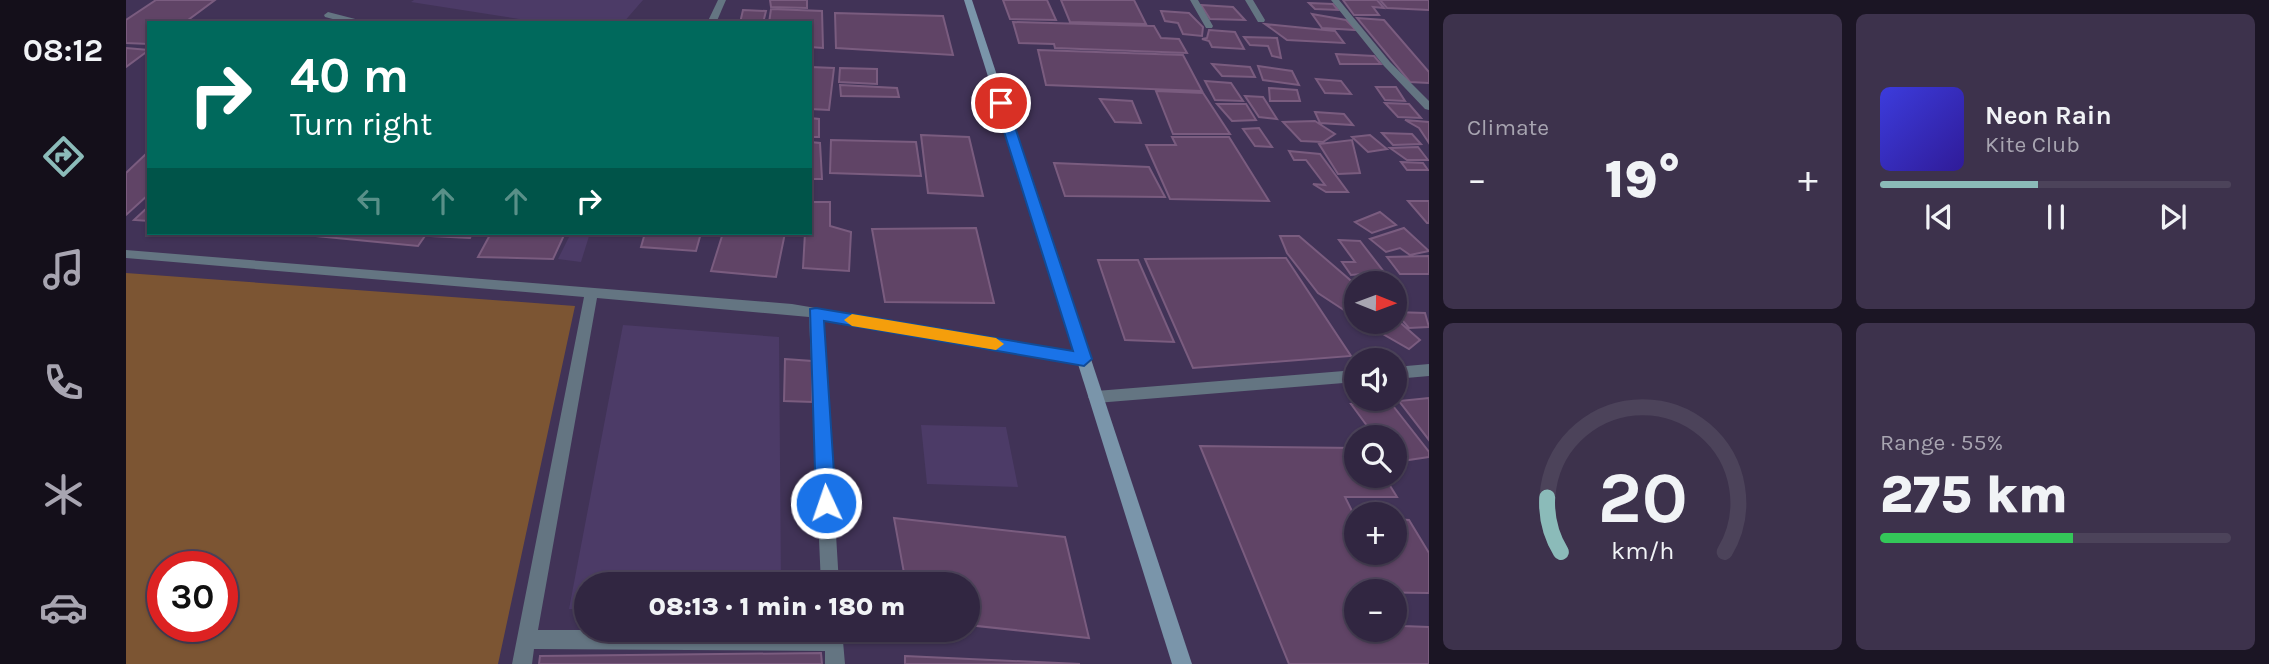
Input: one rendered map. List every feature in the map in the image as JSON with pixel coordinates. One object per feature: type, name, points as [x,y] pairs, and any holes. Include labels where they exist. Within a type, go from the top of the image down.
[{"type":"street","points":[[712,21],[722,0]]},
{"type":"street","points":[[968,0],[1182,664]]},
{"type":"street","points":[[1194,0],[1209,26]]},
{"type":"street","points":[[1249,0],[1261,20]]},
{"type":"street","points":[[1335,0],[1387,64],[1429,107]]},
{"type":"street","points":[[328,15],[352,21]]},
{"type":"street","points":[[126,254],[816,314],[1084,359]]},
{"type":"street","points":[[522,664],[591,293]]},
{"type":"street","points":[[816,314],[829,572]]},
{"type":"street","points":[[1407,372],[1429,370]]},
{"type":"street","points":[[1096,397],[1344,377]]},
{"type":"street","points":[[527,639],[574,638]]},
{"type":"street","points":[[833,642],[835,664]]},
{"type":"shaded area","points":[[643,0],[625,21],[532,21],[411,2]]},
{"type":"shaded area","points":[[570,235],[589,235],[581,262],[558,259]]},
{"type":"shaded area","points":[[126,273],[575,306],[498,664],[126,664]]},
{"type":"shaded area","points":[[623,325],[779,337],[781,572],[576,572]]},
{"type":"shaded area","points":[[921,425],[1006,427],[1018,487],[927,484]]},
{"type":"shaded area","points":[[574,583],[574,609],[569,609]]},
{"type":"building","points":[[156,0],[215,0],[187,21],[147,21],[147,44],[126,43],[126,20]]},
{"type":"building","points":[[770,0],[807,0],[807,8],[771,7]]},
{"type":"building","points":[[1003,0],[1047,0],[1056,20],[1010,19]]},
{"type":"building","points":[[1061,0],[1134,0],[1146,24],[1070,22]]},
{"type":"building","points":[[1343,0],[1377,0],[1384,8],[1373,7],[1379,15],[1354,15]]},
{"type":"building","points":[[1380,0],[1429,0],[1429,10],[1387,8]]},
{"type":"building","points":[[1309,3],[1333,4],[1338,10],[1315,9]]},
{"type":"building","points":[[1201,5],[1233,7],[1245,20],[1210,19]]},
{"type":"building","points":[[771,9],[822,11],[823,48],[812,47],[812,21],[769,21]]},
{"type":"building","points":[[743,10],[766,11],[764,21],[740,21]]},
{"type":"building","points":[[1161,11],[1189,13],[1203,27],[1202,36],[1183,34],[1178,23],[1165,21]]},
{"type":"building","points":[[835,13],[943,16],[953,55],[836,48]]},
{"type":"building","points":[[1312,14],[1346,20],[1356,30],[1322,28]]},
{"type":"building","points":[[1357,18],[1384,20],[1429,72],[1429,83],[1410,82]]},
{"type":"building","points":[[1013,22],[1154,26],[1161,38],[1179,39],[1187,53],[1055,48],[1054,44],[1019,43]]},
{"type":"building","points":[[1265,24],[1335,31],[1344,43],[1287,40]]},
{"type":"building","points":[[1209,30],[1235,32],[1244,49],[1212,47],[1209,41],[1202,39],[1207,38]]},
{"type":"building","points":[[1244,37],[1277,38],[1281,58],[1272,56],[1268,46],[1250,45]]},
{"type":"building","points":[[126,48],[147,50],[147,51],[126,67]]},
{"type":"building","points":[[1038,50],[1183,55],[1202,91],[1046,85]]},
{"type":"building","points":[[1336,54],[1374,56],[1381,64],[1340,64]]},
{"type":"building","points":[[1212,64],[1250,67],[1255,77],[1222,76]]},
{"type":"building","points":[[1258,66],[1292,71],[1299,85],[1263,80]]},
{"type":"building","points":[[812,67],[834,68],[829,110],[812,109]]},
{"type":"building","points":[[840,68],[877,69],[877,84],[839,82]]},
{"type":"building","points":[[1316,79],[1341,81],[1351,94],[1325,93]]},
{"type":"building","points":[[1205,81],[1231,83],[1243,101],[1215,100]]},
{"type":"building","points":[[840,85],[897,88],[899,97],[841,96]]},
{"type":"building","points":[[1376,87],[1396,87],[1405,101],[1385,100]]},
{"type":"building","points":[[1269,88],[1297,90],[1300,101],[1270,101]]},
{"type":"building","points":[[1156,91],[1203,93],[1230,134],[1173,134]]},
{"type":"building","points":[[1245,96],[1263,97],[1277,119],[1259,117]]},
{"type":"building","points":[[1100,99],[1132,101],[1141,123],[1115,122]]},
{"type":"building","points":[[1385,103],[1409,104],[1421,118],[1398,117]]},
{"type":"building","points":[[1217,104],[1246,104],[1256,120],[1232,121]]},
{"type":"building","points":[[1315,112],[1344,114],[1353,125],[1320,123]]},
{"type":"building","points":[[812,118],[819,119],[819,137],[812,137]]},
{"type":"building","points":[[1405,120],[1429,122],[1429,143],[1419,128]]},
{"type":"building","points":[[1315,121],[1335,134],[1323,142],[1301,141],[1283,122]]},
{"type":"building","points":[[1259,128],[1272,147],[1255,146],[1243,129]]},
{"type":"building","points":[[1382,133],[1412,134],[1421,144],[1393,145]]},
{"type":"building","points":[[921,135],[969,137],[983,196],[928,193]]},
{"type":"building","points":[[1370,135],[1387,149],[1368,152],[1352,137]]},
{"type":"building","points":[[1172,137],[1229,137],[1269,201],[1170,199],[1146,145],[1176,145]]},
{"type":"building","points":[[831,140],[916,142],[921,176],[830,173]]},
{"type":"building","points":[[1352,140],[1360,173],[1338,174],[1319,144]]},
{"type":"building","points":[[812,142],[820,143],[822,179],[812,179]]},
{"type":"building","points":[[1418,147],[1428,160],[1407,160],[1390,148]]},
{"type":"building","points":[[1289,151],[1320,154],[1348,192],[1326,192],[1313,184],[1325,185],[1306,160],[1294,160]]},
{"type":"building","points":[[147,153],[147,196],[126,215],[126,173]]},
{"type":"building","points":[[1401,162],[1423,163],[1428,170],[1407,170]]},
{"type":"building","points":[[1054,163],[1149,167],[1165,197],[1065,196]]},
{"type":"building","points":[[1408,201],[1429,201],[1429,223],[1427,223]]},
{"type":"building","points":[[812,202],[830,202],[830,226],[851,232],[849,271],[803,268],[805,235],[812,235]]},
{"type":"building","points":[[147,208],[147,221],[134,220]]},
{"type":"building","points":[[1380,212],[1396,225],[1372,233],[1355,222]]},
{"type":"building","points":[[976,228],[994,303],[885,302],[872,229]]},
{"type":"building","points":[[1404,228],[1429,251],[1410,255],[1400,248],[1386,252],[1370,239]]},
{"type":"building","points":[[305,235],[426,235],[418,246]]},
{"type":"building","points":[[433,235],[471,235],[470,238]]},
{"type":"building","points":[[490,235],[564,235],[553,259],[478,257]]},
{"type":"building","points":[[644,235],[700,235],[696,251],[641,247]]},
{"type":"building","points":[[722,235],[785,235],[776,277],[711,271]]},
{"type":"building","points":[[1280,236],[1299,236],[1344,275],[1344,310],[1318,293],[1287,253]]},
{"type":"building","points":[[1339,240],[1360,241],[1383,271],[1348,271],[1342,262],[1355,262]]},
{"type":"building","points":[[1429,256],[1429,274],[1398,271],[1387,257]]},
{"type":"building","points":[[1286,258],[1346,348],[1344,357],[1193,368],[1145,259]]},
{"type":"building","points":[[1098,260],[1138,260],[1174,342],[1125,340]]},
{"type":"building","points":[[1407,312],[1425,313],[1429,327],[1409,328]]},
{"type":"building","points":[[1407,329],[1420,340],[1409,349],[1383,334],[1407,334]]},
{"type":"building","points":[[785,359],[812,361],[812,402],[784,401]]},
{"type":"building","points":[[1429,398],[1429,440],[1407,411],[1407,400]]},
{"type":"building","points":[[1356,411],[1397,411],[1429,452],[1429,457],[1407,460],[1407,425],[1366,425]]},
{"type":"building","points":[[1200,446],[1344,448],[1344,488],[1391,488],[1397,497],[1345,497],[1348,502],[1344,502],[1344,565],[1407,565],[1407,520],[1429,553],[1429,593],[1407,593],[1407,579],[1344,579],[1344,642],[1407,642],[1407,626],[1429,627],[1429,664],[1289,664]]},
{"type":"building","points":[[894,518],[1065,537],[1089,638],[980,626],[980,572],[904,572]]},
{"type":"building","points":[[821,653],[822,664],[539,664],[540,656]]},
{"type":"building","points":[[905,656],[1080,664],[905,664]]},
{"type":"slow traffic","points":[[852,320],[996,344]]},
{"type":"route","points":[[826,503],[816,314],[1084,359],[1001,103]]}]
